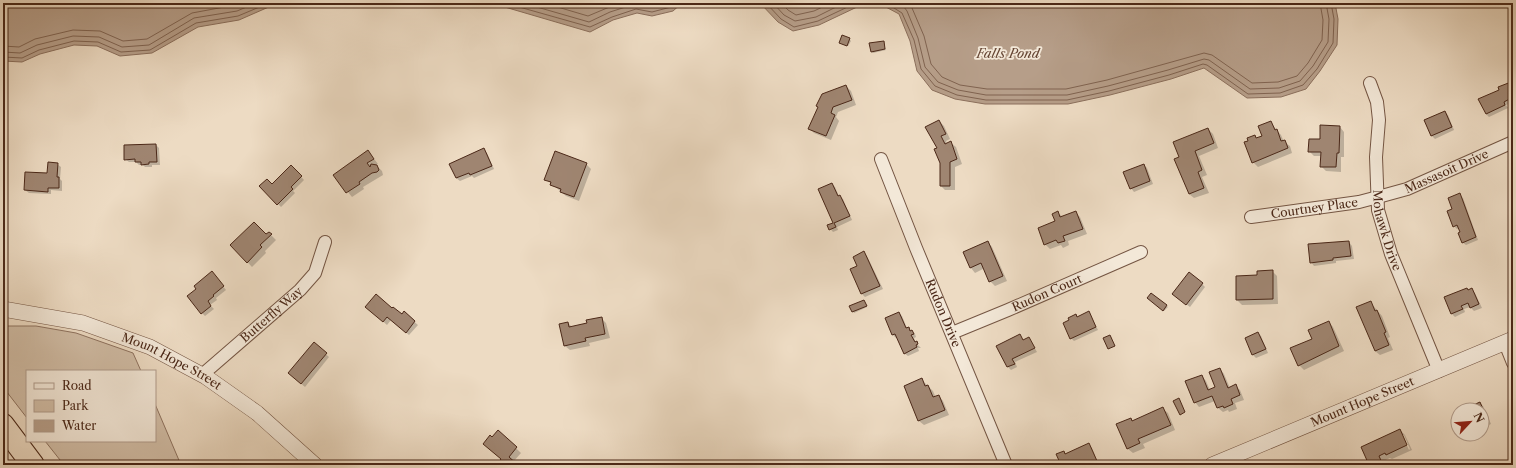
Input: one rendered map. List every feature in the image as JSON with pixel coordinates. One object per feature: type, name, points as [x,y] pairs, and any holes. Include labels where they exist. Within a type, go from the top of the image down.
[{"type":"highway","points":[[3,425],[33,465]]},
{"type":"street","name":"Mohawk Drive","points":[[1370,83],[1377,102],[1379,120],[1376,157],[1378,210],[1391,254],[1439,371]]},
{"type":"street","name":"Massasoit Drive","points":[[1378,197],[1407,189],[1513,142]]},
{"type":"street","name":"Rudon Drive","points":[[881,159],[916,248],[1006,465]]},
{"type":"street","name":"Courtney Place","points":[[1251,217],[1359,202],[1378,197]]},
{"type":"street","name":"Butterfly Way","points":[[202,375],[300,290],[315,273],[325,242]]},
{"type":"street","name":"Rudon Court","points":[[952,333],[1141,252]]},
{"type":"street","name":"Mount Hope Street","points":[[3,310],[83,323],[150,347],[202,375],[257,413],[315,465]]},
{"type":"street","name":"Mount Hope Street","points":[[1216,464],[1509,341]]},
{"type":"street","points":[[1509,341],[1513,363]]},
{"type":"green space","points":[[3,326],[36,326],[76,333],[133,353],[141,370],[26,370],[26,417],[3,387]]},
{"type":"green space","points":[[156,406],[181,465],[64,465],[46,442],[156,442]]},
{"type":"water","points":[[3,3],[284,3],[271,6],[239,20],[198,27],[152,53],[120,56],[97,46],[74,45],[40,54],[22,62],[3,61]]},
{"type":"water","points":[[491,3],[682,3],[673,11],[652,16],[637,13],[613,20],[590,32]]},
{"type":"water","name":"Falls Pond","points":[[760,3],[1335,3],[1338,19],[1337,45],[1306,89],[1281,97],[1247,98],[1204,68],[1171,79],[1068,104],[985,104],[955,99],[932,90],[917,71],[910,41],[899,14],[884,6],[857,7],[819,25],[793,31],[778,22]]},
{"type":"building","points":[[842,35],[850,38],[847,46],[839,43]]},
{"type":"building","points":[[884,41],[885,49],[871,52],[869,43]]},
{"type":"building","points":[[1511,82],[1513,87],[1513,97],[1504,102],[1505,105],[1486,114],[1478,99],[1499,90],[1498,87]]},
{"type":"building","points":[[846,85],[852,100],[833,107],[831,113],[835,115],[826,136],[808,129],[822,94]]},
{"type":"building","points":[[1445,111],[1452,127],[1431,136],[1424,120]]},
{"type":"building","points":[[939,120],[946,134],[941,136],[945,144],[951,141],[957,159],[950,162],[950,186],[940,186],[940,163],[934,149],[937,148],[925,127]]},
{"type":"building","points":[[1271,121],[1275,130],[1277,129],[1281,141],[1285,140],[1288,148],[1252,163],[1244,142],[1248,141],[1247,138],[1255,135],[1256,138],[1262,136],[1258,126]]},
{"type":"building","points":[[1320,125],[1340,126],[1339,153],[1337,153],[1336,167],[1320,167],[1321,152],[1308,152],[1309,139],[1320,139]]},
{"type":"building","points":[[1208,128],[1214,143],[1195,151],[1202,170],[1198,172],[1204,188],[1189,194],[1174,159],[1179,157],[1173,142]]},
{"type":"building","points":[[156,144],[157,162],[149,162],[149,164],[141,165],[141,162],[135,162],[135,159],[124,160],[124,145]]},
{"type":"building","points":[[484,148],[492,166],[470,175],[469,173],[456,178],[449,164]]},
{"type":"building","points":[[368,150],[374,159],[367,163],[370,167],[371,164],[377,165],[379,170],[359,182],[360,184],[346,193],[333,175]]},
{"type":"building","points":[[555,151],[587,163],[574,197],[560,192],[561,189],[550,185],[551,182],[544,180]]},
{"type":"building","points":[[48,162],[58,163],[57,177],[59,177],[59,188],[48,188],[48,192],[24,190],[25,172],[47,173]]},
{"type":"building","points":[[1144,164],[1150,181],[1130,189],[1123,172]]},
{"type":"building","points":[[291,165],[302,176],[291,187],[293,189],[277,205],[259,186],[267,179],[272,184]]},
{"type":"building","points":[[832,183],[838,196],[840,195],[850,216],[834,223],[836,227],[829,230],[827,225],[833,223],[818,189]]},
{"type":"building","points":[[1460,193],[1476,237],[1462,243],[1457,225],[1453,227],[1447,211],[1452,209],[1448,198]]},
{"type":"building","points":[[1058,211],[1060,217],[1076,211],[1083,229],[1063,236],[1065,241],[1058,243],[1056,240],[1044,245],[1038,228],[1055,221],[1052,214]]},
{"type":"building","points":[[254,222],[266,234],[269,232],[272,234],[260,245],[262,247],[247,263],[230,245]]},
{"type":"building","points":[[988,241],[1003,276],[989,282],[981,263],[970,268],[963,252]]},
{"type":"building","points":[[1349,241],[1351,256],[1310,263],[1308,244]]},
{"type":"building","points":[[864,251],[880,286],[861,294],[850,269],[857,266],[853,257]]},
{"type":"building","points":[[1273,270],[1273,299],[1236,300],[1236,276],[1257,275],[1257,271]]},
{"type":"building","points":[[212,271],[224,286],[208,301],[211,306],[201,314],[187,296],[196,289],[194,286]]},
{"type":"building","points":[[1189,272],[1203,283],[1186,305],[1172,294]]},
{"type":"building","points":[[1467,288],[1468,290],[1472,288],[1479,304],[1470,308],[1468,303],[1461,306],[1463,309],[1451,314],[1444,297]]},
{"type":"building","points":[[1151,293],[1167,305],[1163,311],[1147,298]]},
{"type":"building","points":[[376,294],[392,308],[393,307],[402,314],[404,311],[415,321],[406,333],[387,317],[383,322],[365,307]]},
{"type":"building","points":[[864,300],[867,306],[852,312],[849,306]]},
{"type":"building","points":[[1371,301],[1375,311],[1377,310],[1386,332],[1384,333],[1389,345],[1375,351],[1356,307]]},
{"type":"building","points":[[1089,311],[1096,327],[1070,339],[1063,323],[1069,320],[1068,318],[1076,314],[1077,317]]},
{"type":"building","points":[[899,312],[906,328],[909,327],[910,331],[912,330],[914,334],[911,335],[918,344],[916,345],[917,347],[904,354],[895,334],[892,335],[885,318]]},
{"type":"building","points":[[602,317],[605,334],[585,338],[586,341],[564,346],[559,324],[568,322],[569,327],[587,323],[586,320]]},
{"type":"building","points":[[1329,321],[1339,346],[1298,366],[1290,348],[1312,339],[1308,330]]},
{"type":"building","points":[[1258,332],[1266,349],[1252,355],[1245,338]]},
{"type":"building","points":[[1020,334],[1023,340],[1029,337],[1035,348],[1012,359],[1015,364],[1007,367],[996,346]]},
{"type":"building","points":[[1110,335],[1115,346],[1108,349],[1103,338]]},
{"type":"building","points":[[314,342],[327,353],[301,384],[288,373]]},
{"type":"building","points":[[1220,368],[1228,388],[1236,384],[1240,395],[1231,399],[1233,404],[1224,408],[1223,406],[1217,408],[1212,396],[1194,403],[1185,381],[1202,375],[1208,390],[1215,387],[1209,372]]},
{"type":"building","points":[[922,378],[925,386],[928,385],[933,397],[939,395],[945,410],[918,421],[904,386]]},
{"type":"building","points":[[1179,398],[1185,412],[1180,415],[1173,401]]},
{"type":"building","points":[[1163,407],[1171,425],[1138,439],[1140,443],[1127,449],[1116,424],[1131,418],[1132,421]]},
{"type":"building","points":[[1400,429],[1407,445],[1386,455],[1385,453],[1379,456],[1383,465],[1369,465],[1361,447]]},
{"type":"building","points":[[498,430],[517,447],[509,457],[518,465],[496,465],[501,459],[483,444],[490,435],[492,437]]},
{"type":"building","points":[[1089,443],[1097,461],[1089,465],[1061,465],[1056,454],[1064,451],[1065,454]]}]
